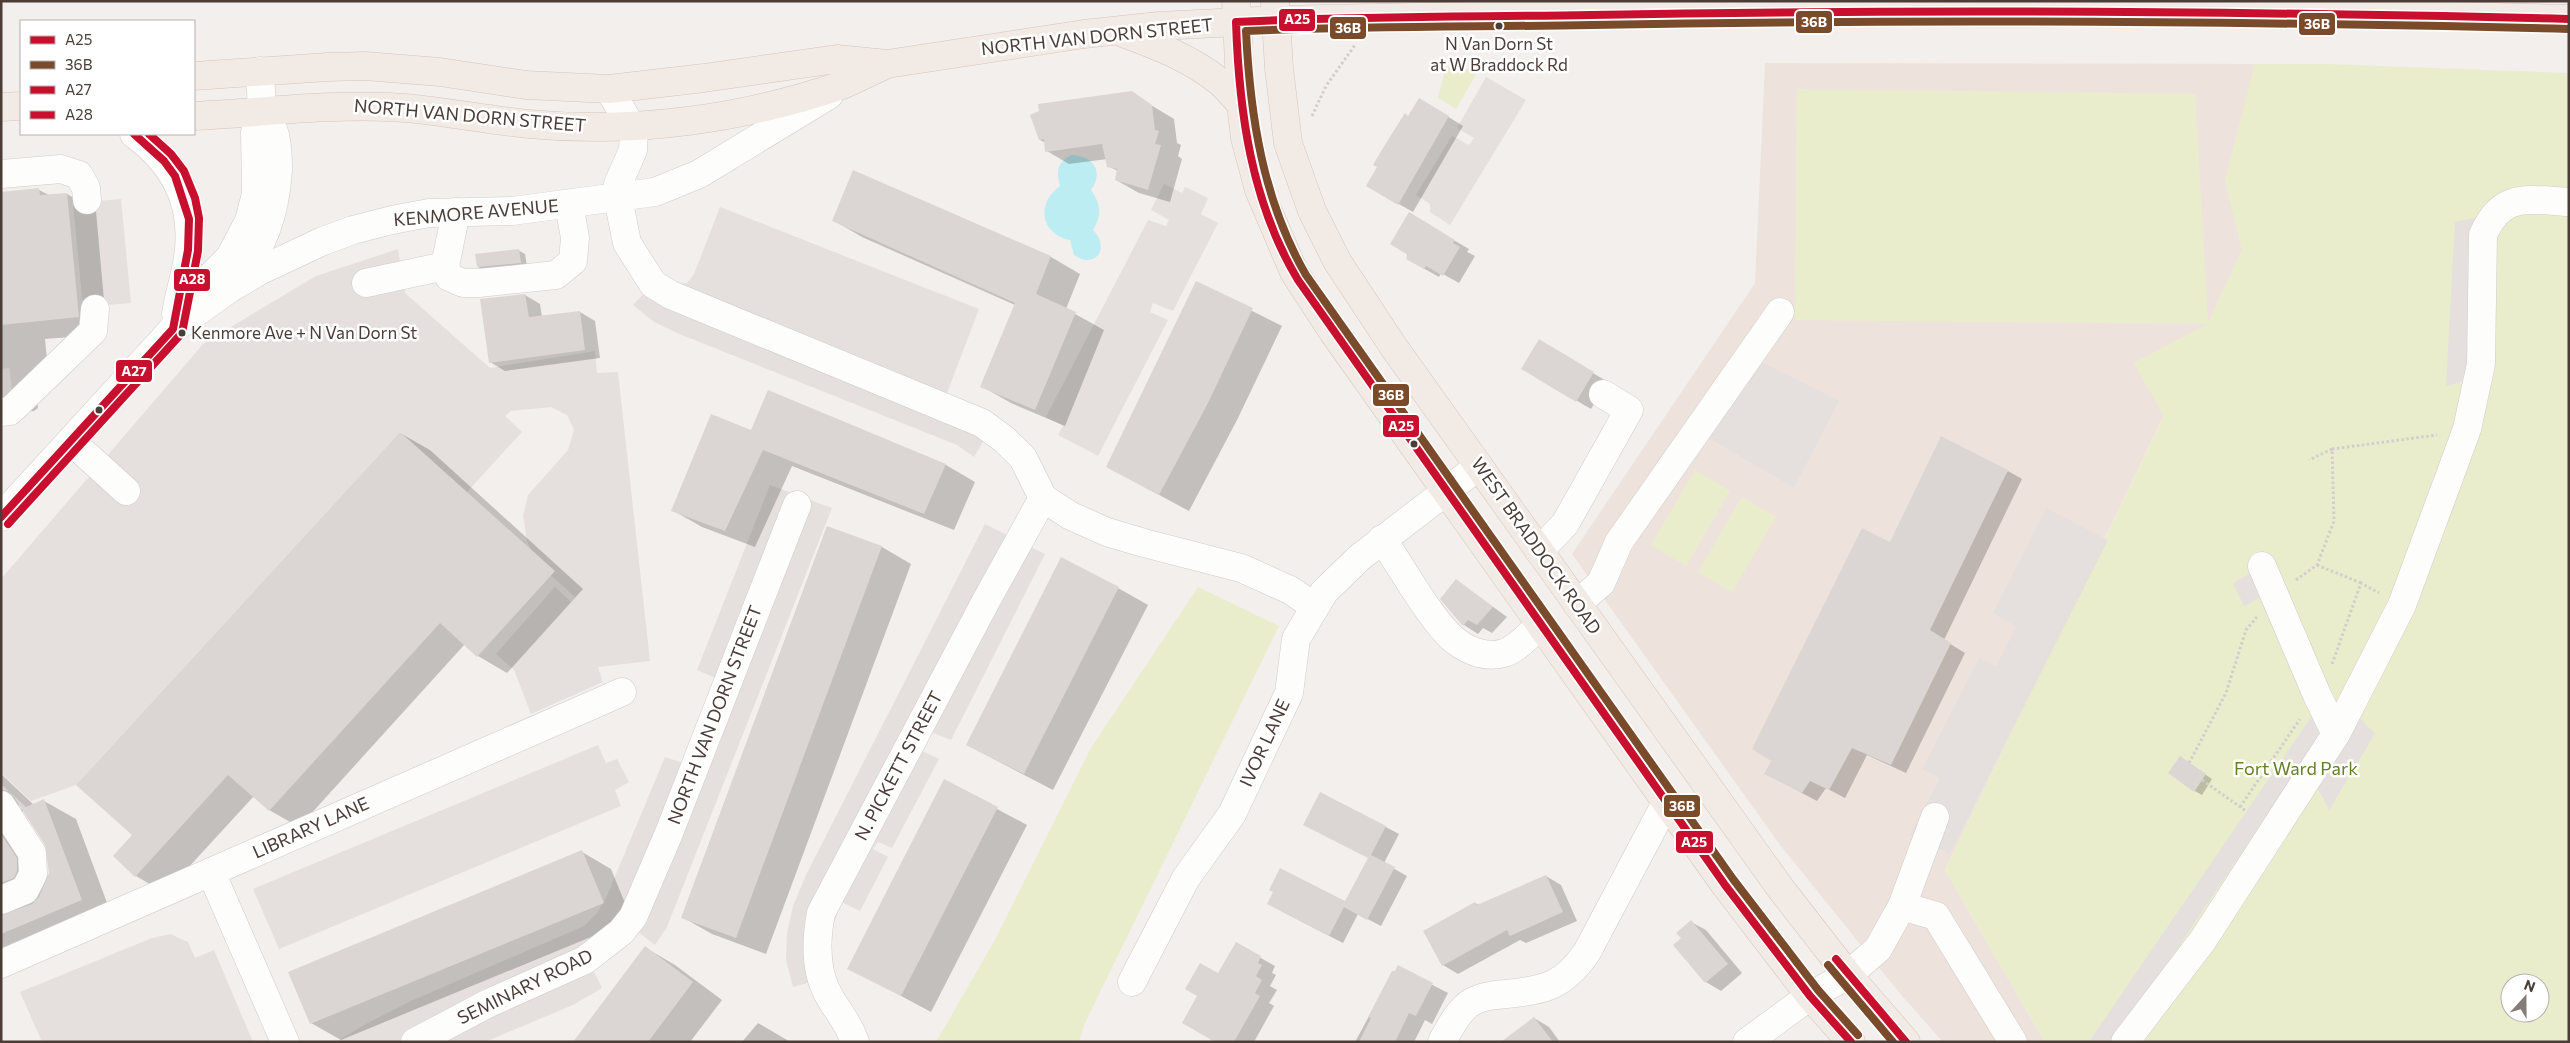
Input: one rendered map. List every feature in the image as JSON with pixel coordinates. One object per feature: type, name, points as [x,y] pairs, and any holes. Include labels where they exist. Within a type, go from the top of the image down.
[{"type":"main road","name":"NORTH VAN DORN STREET","points":[[195,76],[365,66],[440,72],[526,85],[609,89],[837,59],[887,64],[1236,12],[1275,10],[1374,18],[1655,12],[1984,11],[2381,14],[2569,19]]},
{"type":"main road","name":"WEST BRADDOCK ROAD","points":[[1275,10],[1288,143],[1312,211],[1337,261],[1393,346],[1775,881],[1848,975],[1906,1042]]},
{"type":"main road","points":[[1236,12],[1241,104],[1245,138],[1259,190],[1294,272],[1333,332],[1540,625],[1667,800],[1725,885],[1810,996],[1851,1042]]},
{"type":"main road","points":[[1117,31],[1155,44],[1186,60],[1220,82],[1241,104]]},
{"type":"main road","name":"NORTH VAN DORN STREET","points":[[195,116],[347,105],[393,107],[529,124],[632,127],[710,118],[754,109],[843,84],[887,64]]},
{"type":"main road","points":[[1,107],[20,106]]},
{"type":"street","name":"KENMORE AVENUE","points":[[173,329],[229,289],[261,270],[323,241],[353,230],[392,220],[456,212],[512,211],[655,192],[699,174],[804,109],[887,64]]},
{"type":"street","name":"KENMORE AVENUE","points":[[1,517],[173,329],[194,294],[230,257],[249,220],[256,194],[255,132],[262,112],[260,71]]},
{"type":"street","points":[[609,89],[634,131],[633,150],[618,184],[618,198],[627,243],[654,284],[671,295],[982,423],[1005,440],[1023,458],[1043,498],[1071,516],[1107,532],[1241,568],[1290,590],[1315,607]]},
{"type":"street","name":"KENMORE AVENUE","points":[[229,289],[256,254],[269,227],[276,198],[278,160],[274,132],[262,112]]},
{"type":"street","points":[[135,135],[164,161],[175,176],[185,201],[189,219],[188,250],[173,329]]},
{"type":"street","points":[[1,174],[61,169],[79,175],[86,188],[87,200]]},
{"type":"street","points":[[2126,1042],[2203,940],[2336,734],[2402,605],[2467,429],[2481,364],[2483,235],[2490,220],[2500,208],[2511,201],[2569,202]]},
{"type":"street","points":[[456,212],[445,266],[449,277],[463,283],[479,284],[556,274],[573,261],[575,238],[569,204]]},
{"type":"street","points":[[366,283],[445,266]]},
{"type":"street","points":[[1,412],[10,411],[20,387],[93,331],[95,309]]},
{"type":"street","points":[[1578,604],[1601,584],[1619,542],[1780,312]]},
{"type":"street","points":[[1539,551],[1565,524],[1629,410],[1603,394]]},
{"type":"street","points":[[71,441],[126,491]]},
{"type":"street","name":"IVOR LANE","points":[[1132,982],[1186,878],[1232,814],[1289,693],[1296,639],[1315,607],[1340,575],[1382,539],[1479,466]]},
{"type":"street","name":"N. PICKETT STREET","points":[[854,1042],[848,1023],[828,993],[823,978],[817,948],[821,913],[987,599],[1043,498]]},
{"type":"street","name":"NORTH VAN DORN STREET","points":[[628,923],[633,917],[669,833],[797,505]]},
{"type":"street","points":[[1382,539],[1440,625],[1455,641],[1472,652],[1488,655],[1505,653],[1540,625]]},
{"type":"street","points":[[2262,566],[2317,695],[2336,734]]},
{"type":"street","name":"LIBRARY LANE","points":[[1,964],[622,692]]},
{"type":"street","points":[[1442,1042],[1449,1028],[1470,1003],[1486,996],[1537,991],[1560,982],[1575,969],[1587,952],[1667,800]]},
{"type":"street","points":[[1,805],[32,853],[33,874],[24,890],[1,899]]},
{"type":"street","points":[[1747,1042],[1810,996],[1848,975],[1878,949],[1902,906],[1935,817]]},
{"type":"street","points":[[211,872],[285,1042]]},
{"type":"street","points":[[1902,906],[1936,916],[2013,1042]]},
{"type":"street","name":"SEMINARY ROAD","points":[[415,1042],[489,1003],[585,960],[601,950],[628,923]]},
{"type":"path","points":[[1310,122],[1326,86],[1374,18]]},
{"type":"path","points":[[2309,460],[2332,449],[2378,441],[2407,440],[2467,429]]},
{"type":"path","points":[[2189,763],[2226,693],[2246,630],[2300,577],[2317,565],[2334,521],[2332,449]]},
{"type":"path","points":[[2317,565],[2361,583],[2402,605]]},
{"type":"path","points":[[2240,807],[2324,686],[2361,583]]},
{"type":"path","points":[[2202,780],[2246,811]]},
{"type":"shaded area","points":[[1765,63],[2328,64],[2208,324],[1945,870],[2045,1042],[1943,1042],[1902,996],[1780,845],[1572,554],[1755,283]]},
{"type":"shaded area","points":[[1486,77],[1526,100],[1450,225],[1430,212],[1430,204],[1416,195],[1452,136],[1469,145],[1474,138],[1457,128]]},
{"type":"shaded area","points":[[1164,184],[1182,193],[1185,187],[1208,198],[1201,214],[1218,223],[1173,311],[1153,303],[1150,312],[1168,320],[1098,456],[1058,435],[1063,426],[1046,417],[1148,220],[1166,226],[1169,220],[1151,210]]},
{"type":"shaded area","points":[[121,199],[131,303],[83,307],[73,203]]},
{"type":"shaded area","points":[[720,207],[979,309],[947,393],[998,416],[974,457],[957,445],[677,333],[654,322],[633,305],[662,274],[678,284],[687,283],[694,274]]},
{"type":"shaded area","points":[[2480,217],[2468,380],[2446,386],[2455,222]]},
{"type":"shaded area","points":[[398,249],[405,293],[490,368],[595,351],[597,373],[618,372],[650,661],[598,667],[603,682],[531,714],[514,670],[496,654],[555,587],[571,602],[575,597],[537,563],[527,541],[523,516],[528,495],[568,450],[574,430],[567,415],[551,407],[511,411],[505,416],[522,432],[467,492],[400,432],[76,785],[31,801],[1,773],[1,579],[204,343],[316,276]]},
{"type":"shaded area","points":[[1750,356],[1839,401],[1794,488],[1702,434]]},
{"type":"shaded area","points":[[770,485],[832,508],[667,927],[655,945],[638,932],[623,949],[593,970],[602,988],[573,1005],[485,1042],[336,1042],[411,1001],[584,926],[597,913],[606,898],[665,757],[683,763],[716,678],[697,670]]},
{"type":"shaded area","points":[[2046,508],[2108,540],[1950,854],[1910,835],[1940,778],[1922,769],[1979,658],[1996,666],[2016,627],[1993,613]]},
{"type":"shaded area","points":[[985,524],[1045,554],[951,740],[931,732],[922,751],[939,759],[892,848],[878,842],[873,849],[888,857],[860,911],[841,902],[833,926],[831,949],[835,975],[793,987],[786,960],[787,933],[793,906],[806,875]]},
{"type":"shaded area","points":[[2254,571],[2268,594],[2244,606],[2233,583]]},
{"type":"shaded area","points":[[2311,717],[2359,717],[2375,734],[2329,810],[2315,783],[2286,786],[2115,1042],[2090,1040]]},
{"type":"shaded area","points":[[598,745],[606,763],[617,759],[629,782],[615,790],[621,806],[279,949],[253,889]]},
{"type":"shaded area","points":[[170,934],[188,942],[195,958],[214,950],[253,1042],[42,1042],[20,992],[152,938]]},
{"type":"green space","name":"Fort Ward Park","points":[[2255,64],[2328,64],[2569,73],[2569,1042],[2045,1042],[1945,870],[2164,416],[2134,363],[2208,324],[1795,320],[1797,89],[2195,94],[2208,323],[2242,250],[2225,181]]},
{"type":"green space","points":[[1446,66],[1478,71],[1456,109],[1438,98]]},
{"type":"green space","points":[[1695,470],[1730,491],[1686,566],[1651,545]]},
{"type":"green space","points":[[1742,497],[1776,517],[1732,592],[1698,572]]},
{"type":"green space","points":[[1198,587],[1279,626],[1085,1023],[1079,1042],[936,1042],[996,938],[1091,748]]},
{"type":"water","points":[[1072,155],[1086,158],[1095,166],[1097,171],[1097,177],[1091,190],[1097,200],[1099,214],[1093,230],[1101,244],[1098,255],[1088,260],[1074,255],[1070,240],[1060,237],[1052,231],[1047,225],[1045,217],[1047,201],[1060,186],[1059,168],[1063,161]]},
{"type":"building","points":[[1132,91],[1152,105],[1155,130],[1159,131],[1155,144],[1161,145],[1148,190],[1115,180],[1117,169],[1107,167],[1102,144],[1045,152],[1044,139],[1039,140],[1030,115],[1039,111],[1038,104]]},
{"type":"building","points":[[1419,98],[1449,116],[1398,205],[1366,186],[1377,167],[1373,165],[1383,148],[1405,113],[1408,116]]},
{"type":"building","points":[[853,170],[1051,256],[1036,294],[1076,312],[1035,410],[980,387],[1015,303],[832,221]]},
{"type":"building","points":[[39,188],[40,195],[67,193],[79,317],[1,325],[1,192]]},
{"type":"building","points":[[1409,212],[1455,240],[1453,243],[1460,247],[1443,276],[1426,266],[1424,269],[1406,259],[1408,255],[1390,244]]},
{"type":"building","points":[[519,249],[521,263],[477,267],[475,254]]},
{"type":"building","points":[[1196,281],[1253,308],[1208,403],[1159,495],[1106,467]]},
{"type":"building","points":[[525,294],[529,317],[580,311],[585,350],[489,363],[480,299]]},
{"type":"building","points":[[1539,339],[1594,372],[1576,402],[1521,369]]},
{"type":"building","points":[[768,390],[946,464],[924,514],[763,450],[725,531],[671,511],[711,414],[751,430]]},
{"type":"building","points":[[400,432],[555,571],[477,657],[440,623],[269,811],[228,775],[135,877],[113,856],[132,835],[76,785]]},
{"type":"building","points":[[1941,436],[2008,470],[1930,630],[1951,643],[1891,765],[1852,748],[1829,790],[1810,781],[1802,793],[1764,774],[1771,761],[1752,749],[1862,528],[1890,542]]},
{"type":"building","points":[[827,526],[882,546],[736,938],[681,918]]},
{"type":"building","points":[[1061,557],[1119,587],[1024,774],[966,745]]},
{"type":"building","points":[[1456,579],[1493,607],[1477,625],[1468,620],[1463,626],[1440,599]]},
{"type":"building","points":[[2180,756],[2206,774],[2194,792],[2168,773]]},
{"type":"building","points":[[944,779],[998,807],[901,996],[847,969]]},
{"type":"building","points":[[1,784],[9,791],[1,790]]},
{"type":"building","points":[[1320,792],[1386,826],[1371,855],[1395,867],[1367,920],[1344,907],[1329,936],[1267,904],[1273,892],[1269,890],[1280,868],[1345,901],[1368,858],[1303,825]]},
{"type":"building","points":[[10,793],[26,807],[44,799],[82,900],[1,934],[1,915],[32,904],[39,897],[49,873],[45,845]]},
{"type":"building","points":[[1,834],[17,858],[17,871],[14,878],[1,883]]},
{"type":"building","points":[[582,850],[604,903],[310,1024],[288,972]]},
{"type":"building","points":[[1546,875],[1563,912],[1510,936],[1507,930],[1442,966],[1423,931],[1475,902],[1477,905]]},
{"type":"building","points":[[1691,920],[1728,964],[1705,983],[1673,945],[1681,938],[1676,933]]},
{"type":"building","points":[[1236,942],[1261,956],[1258,963],[1262,965],[1256,976],[1262,980],[1255,993],[1260,996],[1234,1042],[1215,1042],[1182,1023],[1197,996],[1185,989],[1200,963],[1218,973]]},
{"type":"building","points":[[645,946],[693,982],[648,1042],[573,1042]]},
{"type":"building","points":[[1398,965],[1433,983],[1416,1016],[1409,1013],[1395,1042],[1359,1042],[1371,1018],[1368,1017],[1392,971],[1395,971]]},
{"type":"building","points":[[1534,1017],[1553,1042],[1501,1042]]},
{"type":"tunnel","points":[[1,383],[11,382]]},
{"type":"transit line","name":"A25","points":[[1851,1042],[1810,996],[1725,885],[1298,280],[1282,250],[1269,219],[1250,155],[1240,89],[1236,22],[1414,17],[1958,12],[2324,14],[2569,19]]},
{"type":"transit line","name":"36B","points":[[1858,1035],[1818,990],[1733,879],[1306,275],[1291,247],[1279,217],[1261,157],[1251,94],[1246,31],[1376,27],[1958,22],[2325,24],[2569,29]]},
{"type":"transit line","name":"A27","points":[[1,517],[173,329],[188,250],[189,219],[175,176],[164,161],[135,135]]},
{"type":"transit line","name":"A28","points":[[8,524],[182,333],[198,251],[199,218],[195,198],[184,171],[171,154],[150,135]]},
{"type":"transit line","name":"A25","points":[[1836,959],[1906,1042]]},
{"type":"transit line","name":"36B","points":[[1828,965],[1893,1042]]},
{"type":"place","name":"N Van Dorn St at W Braddock Rd","points":[[1499,26]]},
{"type":"place","name":"Kenmore Ave + N Van Dorn St","points":[[182,333]]}]
